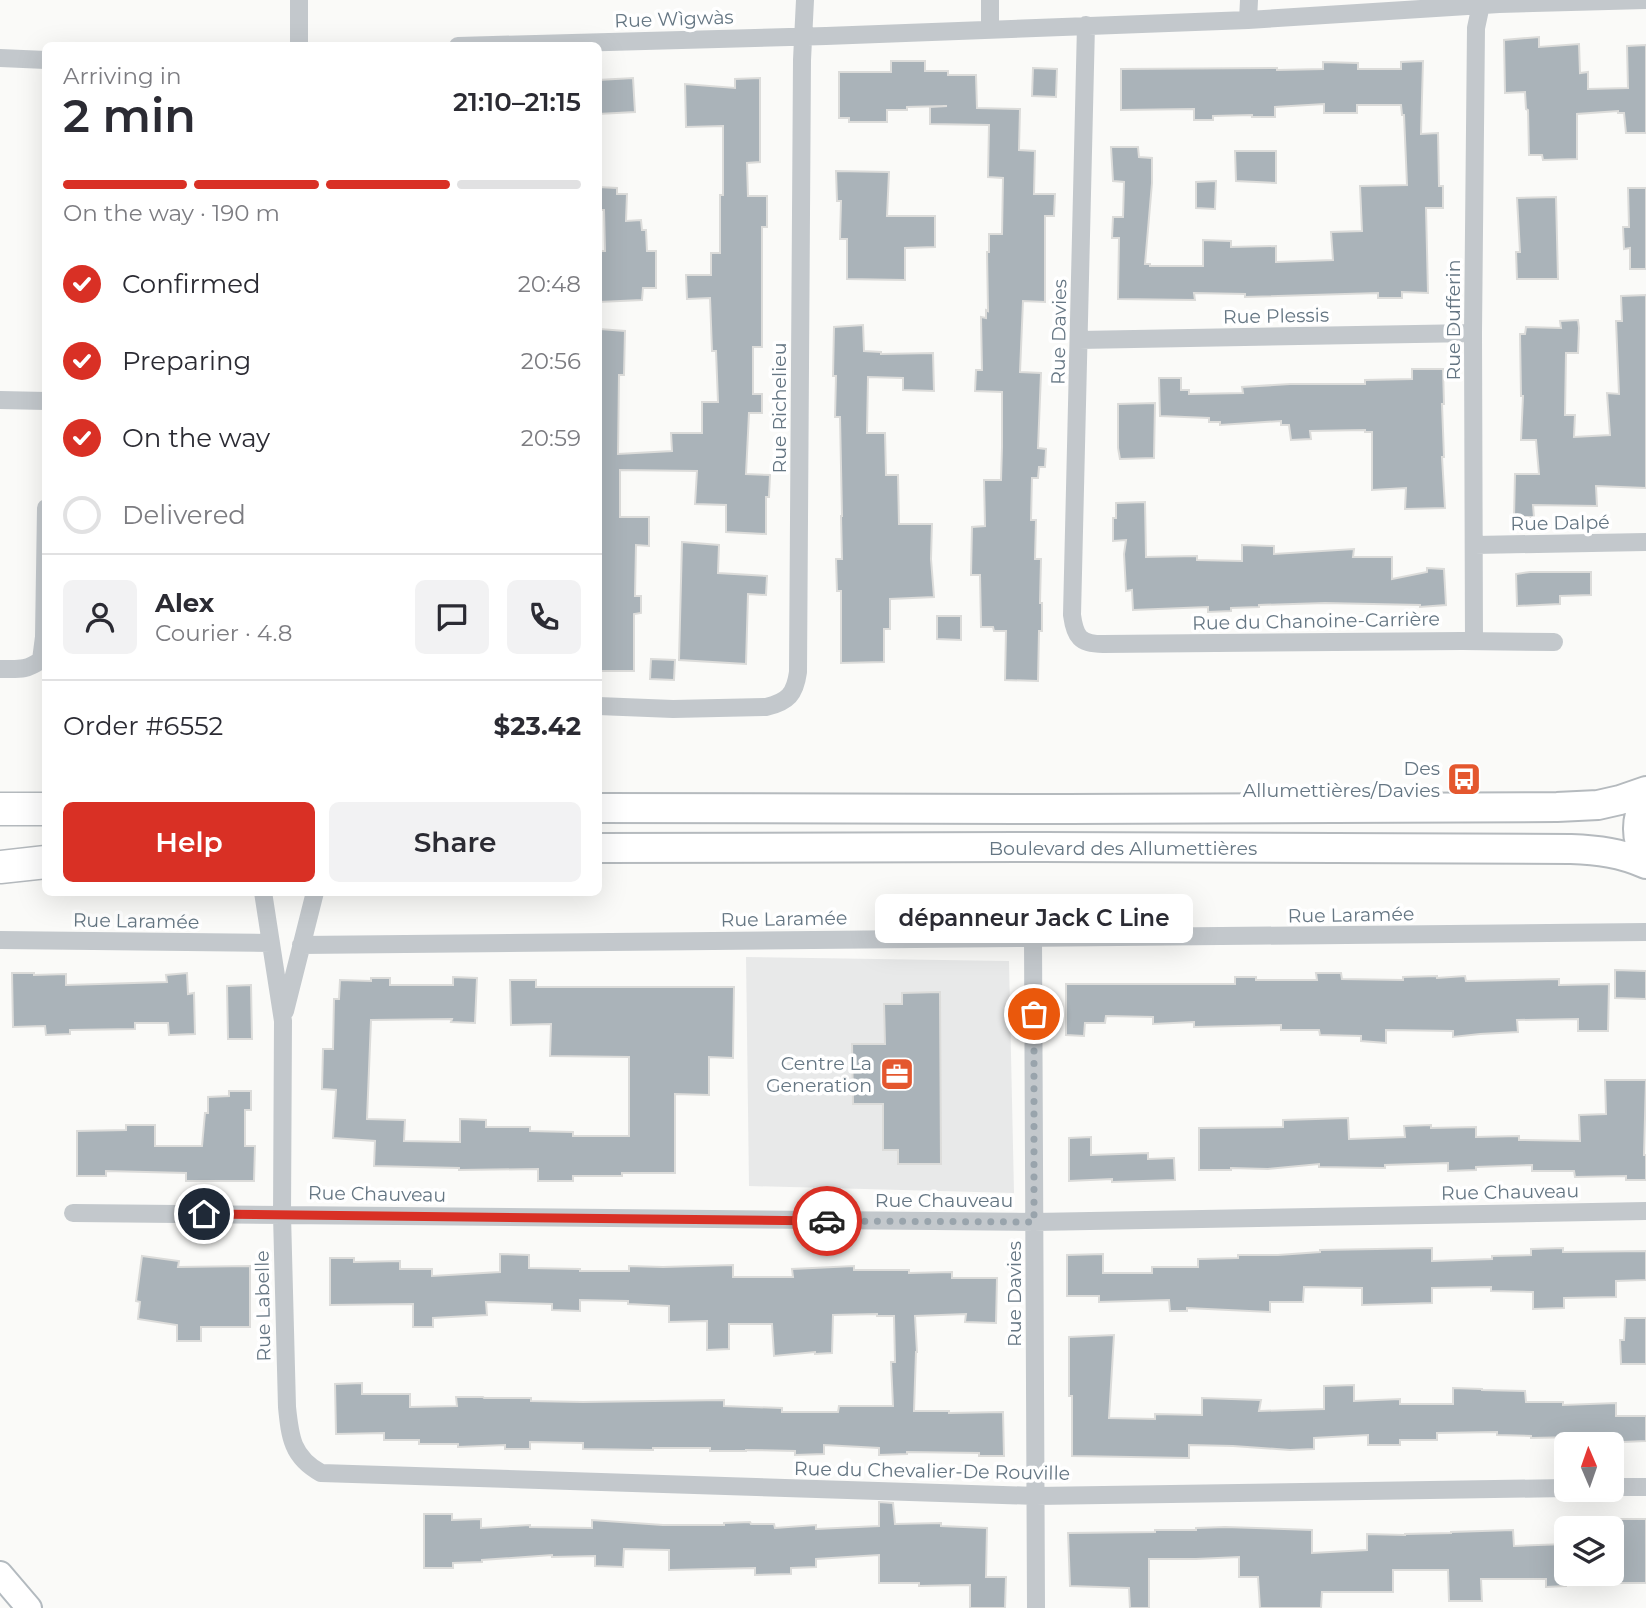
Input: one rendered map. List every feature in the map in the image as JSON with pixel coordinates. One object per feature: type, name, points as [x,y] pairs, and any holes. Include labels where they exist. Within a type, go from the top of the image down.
[{"type":"highway","points":[[0,851],[42,851]]},
{"type":"highway","points":[[0,867],[42,862]]},
{"type":"main road","name":"Boulevard des Allumettières","points":[[602,808],[1557,807],[1598,804],[1646,791]]},
{"type":"main road","points":[[1646,798],[1638,817],[1637,828],[1646,857]]},
{"type":"main road","name":"Boulevard des Allumettières","points":[[602,848],[1571,849],[1614,852],[1646,864]]},
{"type":"street","points":[[299,0],[299,42]]},
{"type":"street","name":"Rue Richelieu","points":[[602,706],[673,709],[766,707],[781,703],[793,691],[796,683],[799,658],[805,0]]},
{"type":"street","points":[[990,0],[990,29]]},
{"type":"street","points":[[1248,20],[1249,0]]},
{"type":"street","name":"Rue Wìgwàs","points":[[602,43],[1248,20],[1482,3],[1646,0]]},
{"type":"street","name":"Rue Dufferin","points":[[1474,641],[1476,28],[1482,3]]},
{"type":"street","name":"Rue Davies","points":[[1080,639],[1072,615],[1086,25]]},
{"type":"street","points":[[0,58],[42,60]]},
{"type":"street","name":"Rue Plessis","points":[[1079,340],[1474,333]]},
{"type":"street","points":[[0,400],[42,401]]},
{"type":"street","name":"Rue Dalpé","points":[[1475,545],[1646,542]]},
{"type":"street","name":"Rue du Chanoine-Carrière","points":[[1080,639],[1090,644],[1554,642]]},
{"type":"street","points":[[0,669],[21,670],[32,667],[41,660],[42,652]]},
{"type":"street","name":"Rue Labelle","points":[[264,896],[283,1021],[282,1215],[286,1406],[294,1448],[302,1460]]},
{"type":"street","name":"Rue Labelle","points":[[283,1021],[314,896]]},
{"type":"street","name":"Rue Laramée","points":[[301,945],[1646,932]]},
{"type":"street","name":"Rue Davies","points":[[1033,938],[1036,1608]]},
{"type":"street","name":"Rue Laramée","points":[[0,940],[271,943]]},
{"type":"street","name":"Rue Chauveau","points":[[73,1213],[1034,1222],[1646,1211]]},
{"type":"street","name":"Rue du Chevalier-De Rouville","points":[[302,1460],[321,1473],[330,1475],[1036,1496],[1554,1488]]},
{"type":"street","points":[[1624,1487],[1646,1487]]},
{"type":"street","points":[[0,1574],[29,1608]]},
{"type":"shaded area","points":[[746,957],[1009,961],[1014,1193],[749,1186]]},
{"type":"building","points":[[1539,37],[1539,47],[1579,44],[1580,73],[1588,72],[1588,89],[1628,88],[1627,46],[1646,45],[1646,133],[1626,133],[1624,113],[1618,111],[1577,114],[1577,159],[1543,160],[1542,155],[1529,155],[1525,92],[1505,93],[1504,40]]},
{"type":"building","points":[[891,61],[925,61],[925,71],[948,71],[948,75],[976,75],[977,108],[1020,109],[1019,150],[1035,151],[1034,194],[1055,194],[1054,216],[1045,216],[1045,302],[1023,301],[1020,372],[1041,373],[1038,448],[1046,449],[1045,467],[1039,467],[1038,478],[1032,478],[1031,520],[1036,520],[1035,559],[1041,559],[1042,631],[1039,631],[1038,681],[1005,680],[1006,631],[981,627],[980,575],[971,575],[972,527],[985,526],[984,480],[1001,480],[1002,392],[975,391],[976,370],[982,370],[981,317],[986,318],[986,310],[988,311],[989,234],[1002,234],[1003,178],[988,177],[989,125],[930,124],[930,107],[947,106],[907,107],[907,110],[887,110],[887,122],[849,122],[849,118],[839,118],[839,72],[891,72]]},
{"type":"building","points":[[1423,61],[1421,134],[1438,133],[1439,186],[1443,186],[1443,208],[1426,208],[1428,293],[1402,292],[1402,298],[1378,298],[1378,293],[1245,297],[1245,294],[1194,293],[1195,300],[1118,299],[1119,238],[1112,238],[1113,217],[1123,217],[1124,182],[1113,181],[1111,147],[1138,147],[1139,157],[1152,158],[1145,264],[1150,266],[1203,266],[1203,240],[1231,241],[1231,247],[1276,246],[1276,262],[1333,260],[1331,232],[1362,231],[1360,186],[1407,185],[1404,115],[1401,105],[1357,105],[1357,113],[1324,113],[1324,104],[1275,107],[1275,117],[1213,116],[1213,120],[1194,120],[1194,109],[1121,110],[1121,69],[1323,69],[1323,62],[1358,63],[1358,69],[1401,69],[1401,62]]},
{"type":"building","points":[[1033,68],[1057,69],[1056,97],[1032,96]]},
{"type":"building","points":[[633,78],[635,112],[602,114],[602,80]]},
{"type":"building","points":[[760,78],[760,162],[747,163],[748,196],[767,196],[767,227],[762,227],[762,347],[753,347],[753,394],[762,394],[762,413],[749,413],[746,474],[770,475],[769,497],[766,497],[766,534],[726,532],[726,505],[695,504],[697,471],[620,470],[620,517],[649,517],[649,546],[636,545],[635,596],[641,596],[641,613],[634,614],[634,671],[602,671],[602,329],[625,331],[624,375],[619,375],[618,454],[672,451],[671,433],[702,433],[702,402],[718,402],[716,351],[712,351],[710,298],[687,299],[686,275],[711,275],[711,253],[720,253],[723,126],[686,127],[685,84],[735,88],[735,79]]},
{"type":"building","points":[[1235,151],[1276,151],[1276,183],[1236,181]]},
{"type":"building","points":[[836,171],[889,172],[887,216],[935,216],[935,247],[905,248],[905,280],[847,279],[847,239],[840,239],[841,201],[837,201]]},
{"type":"building","points":[[1216,181],[1215,209],[1196,208],[1196,182]]},
{"type":"building","points":[[602,187],[617,188],[617,194],[627,194],[626,221],[641,220],[642,230],[646,230],[647,251],[656,251],[656,288],[643,288],[642,300],[602,302]]},
{"type":"building","points":[[1628,188],[1646,188],[1646,269],[1630,269],[1630,248],[1624,249],[1623,227],[1629,227]]},
{"type":"building","points":[[1556,197],[1558,279],[1517,279],[1516,252],[1520,252],[1517,198]]},
{"type":"building","points":[[1646,295],[1646,488],[1596,486],[1597,506],[1533,505],[1534,517],[1514,517],[1515,474],[1539,474],[1536,440],[1521,440],[1523,396],[1520,334],[1525,334],[1526,327],[1561,328],[1560,321],[1578,320],[1578,353],[1566,353],[1565,415],[1575,415],[1574,437],[1610,435],[1607,393],[1619,394],[1616,321],[1622,321],[1621,296]]},
{"type":"building","points":[[863,325],[864,351],[881,354],[933,353],[934,391],[903,390],[903,378],[868,377],[867,433],[885,433],[886,475],[898,475],[899,524],[932,524],[934,597],[890,599],[890,629],[884,629],[884,662],[841,663],[841,591],[837,591],[836,559],[842,559],[840,417],[835,417],[834,327]]},
{"type":"building","points":[[1412,369],[1443,369],[1442,457],[1445,508],[1405,509],[1406,488],[1372,490],[1372,432],[1310,431],[1311,439],[1291,440],[1289,425],[1281,425],[1281,421],[1220,425],[1220,422],[1209,422],[1209,418],[1160,416],[1159,378],[1181,378],[1181,390],[1189,390],[1189,394],[1243,393],[1242,387],[1365,384],[1365,380],[1412,379]]},
{"type":"building","points":[[1155,403],[1154,458],[1120,459],[1118,404]]},
{"type":"building","points":[[1145,502],[1146,557],[1197,556],[1197,560],[1242,561],[1242,545],[1274,546],[1274,554],[1354,549],[1353,557],[1392,557],[1392,579],[1427,572],[1427,568],[1444,569],[1446,605],[1420,607],[1325,603],[1259,605],[1231,608],[1231,611],[1208,612],[1208,607],[1133,610],[1132,590],[1126,591],[1126,540],[1113,541],[1113,518],[1116,518],[1116,503]]},
{"type":"building","points":[[682,542],[719,545],[718,573],[767,576],[766,595],[748,594],[746,664],[679,660]]},
{"type":"building","points":[[1591,572],[1591,595],[1560,596],[1560,604],[1517,606],[1516,574]]},
{"type":"building","points":[[937,616],[961,616],[961,640],[937,639]]},
{"type":"building","points":[[651,659],[675,660],[674,680],[650,679]]},
{"type":"building","points":[[1615,970],[1646,971],[1646,999],[1615,998]]},
{"type":"building","points":[[12,973],[66,974],[66,985],[167,982],[166,975],[187,973],[188,994],[194,993],[195,1034],[169,1035],[168,1023],[135,1023],[135,1029],[70,1030],[70,1034],[46,1035],[45,1026],[13,1027]]},
{"type":"building","points":[[1316,973],[1341,973],[1342,979],[1403,980],[1403,977],[1465,976],[1466,981],[1559,979],[1559,985],[1609,984],[1608,1031],[1578,1031],[1578,1019],[1517,1020],[1518,1032],[1453,1037],[1453,1031],[1386,1030],[1386,1043],[1361,1041],[1361,1036],[1320,1035],[1319,1030],[1281,1030],[1281,1025],[1194,1027],[1194,1022],[1153,1024],[1153,1017],[1106,1016],[1105,1023],[1085,1023],[1084,1036],[1066,1035],[1066,984],[1235,984],[1235,977],[1256,977],[1256,980],[1317,980]]},
{"type":"building","points":[[453,977],[477,978],[475,1023],[451,1022],[452,1019],[371,1020],[367,1119],[405,1120],[404,1141],[460,1142],[460,1119],[486,1120],[486,1127],[530,1127],[530,1131],[573,1132],[573,1136],[629,1136],[629,1057],[550,1056],[551,1024],[511,1025],[510,980],[536,980],[536,987],[734,987],[733,1058],[709,1057],[709,1095],[675,1094],[675,1173],[622,1173],[622,1176],[573,1176],[573,1181],[538,1181],[538,1169],[459,1170],[374,1166],[375,1141],[333,1138],[336,1090],[322,1089],[323,1049],[333,1049],[334,999],[339,999],[340,980],[371,981],[371,978],[390,978],[390,985],[453,985]]},
{"type":"building","points":[[251,985],[252,1039],[228,1039],[227,986]]},
{"type":"building","name":"Centre La Generation","points":[[940,992],[941,1164],[898,1164],[898,1150],[883,1150],[883,1104],[853,1104],[852,1044],[885,1044],[884,1004],[902,1004],[902,993]]},
{"type":"building","points":[[1605,1080],[1646,1080],[1646,1180],[1626,1180],[1626,1176],[1575,1177],[1574,1171],[1532,1171],[1532,1165],[1448,1171],[1448,1163],[1385,1165],[1385,1168],[1319,1167],[1319,1164],[1268,1169],[1199,1170],[1199,1128],[1283,1127],[1283,1120],[1348,1118],[1349,1139],[1405,1137],[1404,1126],[1431,1125],[1431,1128],[1476,1127],[1476,1137],[1519,1136],[1519,1140],[1580,1141],[1579,1115],[1606,1114]]},
{"type":"building","points":[[229,1091],[251,1091],[251,1110],[245,1110],[245,1146],[255,1146],[254,1181],[186,1181],[186,1173],[106,1171],[106,1176],[77,1176],[77,1131],[126,1130],[126,1125],[155,1125],[155,1146],[202,1146],[208,1097],[229,1096]]},
{"type":"building","points":[[1091,1137],[1091,1155],[1148,1153],[1148,1159],[1174,1158],[1175,1180],[1069,1181],[1069,1138]]},
{"type":"building","points":[[1432,1248],[1432,1261],[1531,1255],[1531,1249],[1563,1248],[1563,1252],[1646,1251],[1646,1280],[1616,1281],[1616,1297],[1564,1298],[1564,1308],[1533,1309],[1533,1292],[1491,1291],[1491,1287],[1432,1288],[1432,1303],[1362,1305],[1362,1288],[1304,1287],[1303,1302],[1270,1302],[1270,1312],[1187,1308],[1187,1311],[1170,1311],[1169,1300],[1099,1302],[1099,1296],[1067,1296],[1067,1255],[1103,1254],[1103,1273],[1152,1273],[1152,1267],[1198,1267],[1198,1259],[1238,1258],[1238,1255]]},
{"type":"building","points":[[500,1254],[529,1255],[529,1268],[580,1271],[629,1271],[629,1266],[733,1265],[733,1277],[793,1277],[792,1269],[854,1266],[854,1270],[952,1272],[952,1278],[997,1278],[996,1323],[965,1322],[966,1314],[915,1316],[917,1352],[914,1411],[1003,1412],[1004,1456],[907,1452],[879,1455],[879,1448],[824,1445],[824,1454],[795,1455],[795,1451],[710,1451],[710,1448],[583,1449],[583,1443],[530,1442],[530,1449],[505,1449],[505,1445],[458,1447],[458,1444],[419,1444],[419,1440],[384,1440],[384,1433],[336,1434],[335,1384],[362,1383],[362,1394],[410,1394],[410,1407],[457,1406],[456,1397],[583,1402],[724,1400],[724,1406],[782,1408],[782,1412],[838,1412],[839,1406],[893,1406],[891,1362],[895,1362],[894,1316],[833,1315],[832,1353],[774,1356],[772,1324],[729,1324],[729,1349],[707,1350],[707,1321],[669,1322],[669,1306],[628,1304],[628,1301],[580,1300],[580,1311],[552,1310],[552,1304],[486,1302],[487,1315],[433,1318],[433,1327],[413,1327],[413,1304],[330,1305],[330,1258],[354,1258],[354,1262],[400,1261],[400,1269],[432,1269],[432,1276],[500,1272]]},
{"type":"building","points":[[142,1256],[179,1261],[178,1267],[250,1266],[250,1327],[201,1327],[201,1341],[177,1341],[177,1325],[138,1319],[140,1302],[136,1301]]},
{"type":"building","points":[[1625,1318],[1646,1318],[1646,1364],[1621,1364],[1620,1340],[1624,1340]]},
{"type":"building","points":[[1114,1335],[1109,1418],[1155,1419],[1155,1414],[1202,1415],[1202,1398],[1261,1400],[1259,1411],[1324,1409],[1324,1386],[1354,1385],[1354,1401],[1400,1399],[1400,1404],[1453,1404],[1453,1388],[1482,1389],[1525,1391],[1526,1402],[1563,1402],[1563,1405],[1616,1403],[1616,1416],[1646,1416],[1646,1441],[1624,1442],[1624,1432],[1554,1432],[1554,1437],[1531,1438],[1497,1435],[1497,1432],[1437,1433],[1437,1440],[1400,1440],[1400,1445],[1368,1445],[1368,1435],[1314,1438],[1314,1449],[1189,1445],[1189,1458],[1072,1456],[1069,1337]]},
{"type":"building","points":[[879,1502],[893,1503],[895,1524],[941,1523],[941,1526],[987,1528],[986,1577],[1006,1577],[1005,1608],[970,1608],[970,1585],[919,1586],[919,1583],[879,1583],[879,1555],[816,1559],[816,1567],[791,1568],[791,1574],[755,1575],[755,1568],[669,1570],[669,1550],[624,1549],[623,1567],[595,1566],[595,1556],[552,1555],[453,1563],[453,1568],[424,1568],[424,1514],[452,1514],[452,1520],[481,1519],[481,1528],[530,1525],[592,1528],[592,1520],[663,1525],[724,1525],[750,1522],[774,1524],[775,1528],[816,1525],[816,1529],[879,1526]]},
{"type":"building","points":[[1624,1519],[1646,1519],[1646,1583],[1624,1583]]},
{"type":"building","points":[[1196,1528],[1312,1530],[1312,1553],[1367,1550],[1367,1534],[1513,1530],[1514,1546],[1554,1544],[1554,1586],[1566,1586],[1546,1587],[1546,1579],[1481,1579],[1482,1601],[1449,1601],[1448,1570],[1393,1570],[1393,1592],[1322,1592],[1321,1608],[1260,1608],[1258,1577],[1239,1577],[1239,1557],[1149,1559],[1149,1608],[1130,1608],[1129,1588],[1070,1586],[1068,1533],[1155,1532]]},
{"type":"way so far","points":[[827,1221],[1034,1222],[1034,1014]]},
{"type":"place","name":"Des Allumettières/Davies","points":[[1464,779]]},
{"type":"place","name":"dépanneur Jack C Line","points":[[1034,1014]]},
{"type":"place","name":"Centre La Generation","points":[[897,1074]]},
{"type":"route","points":[[204,1214],[827,1221]]}]
